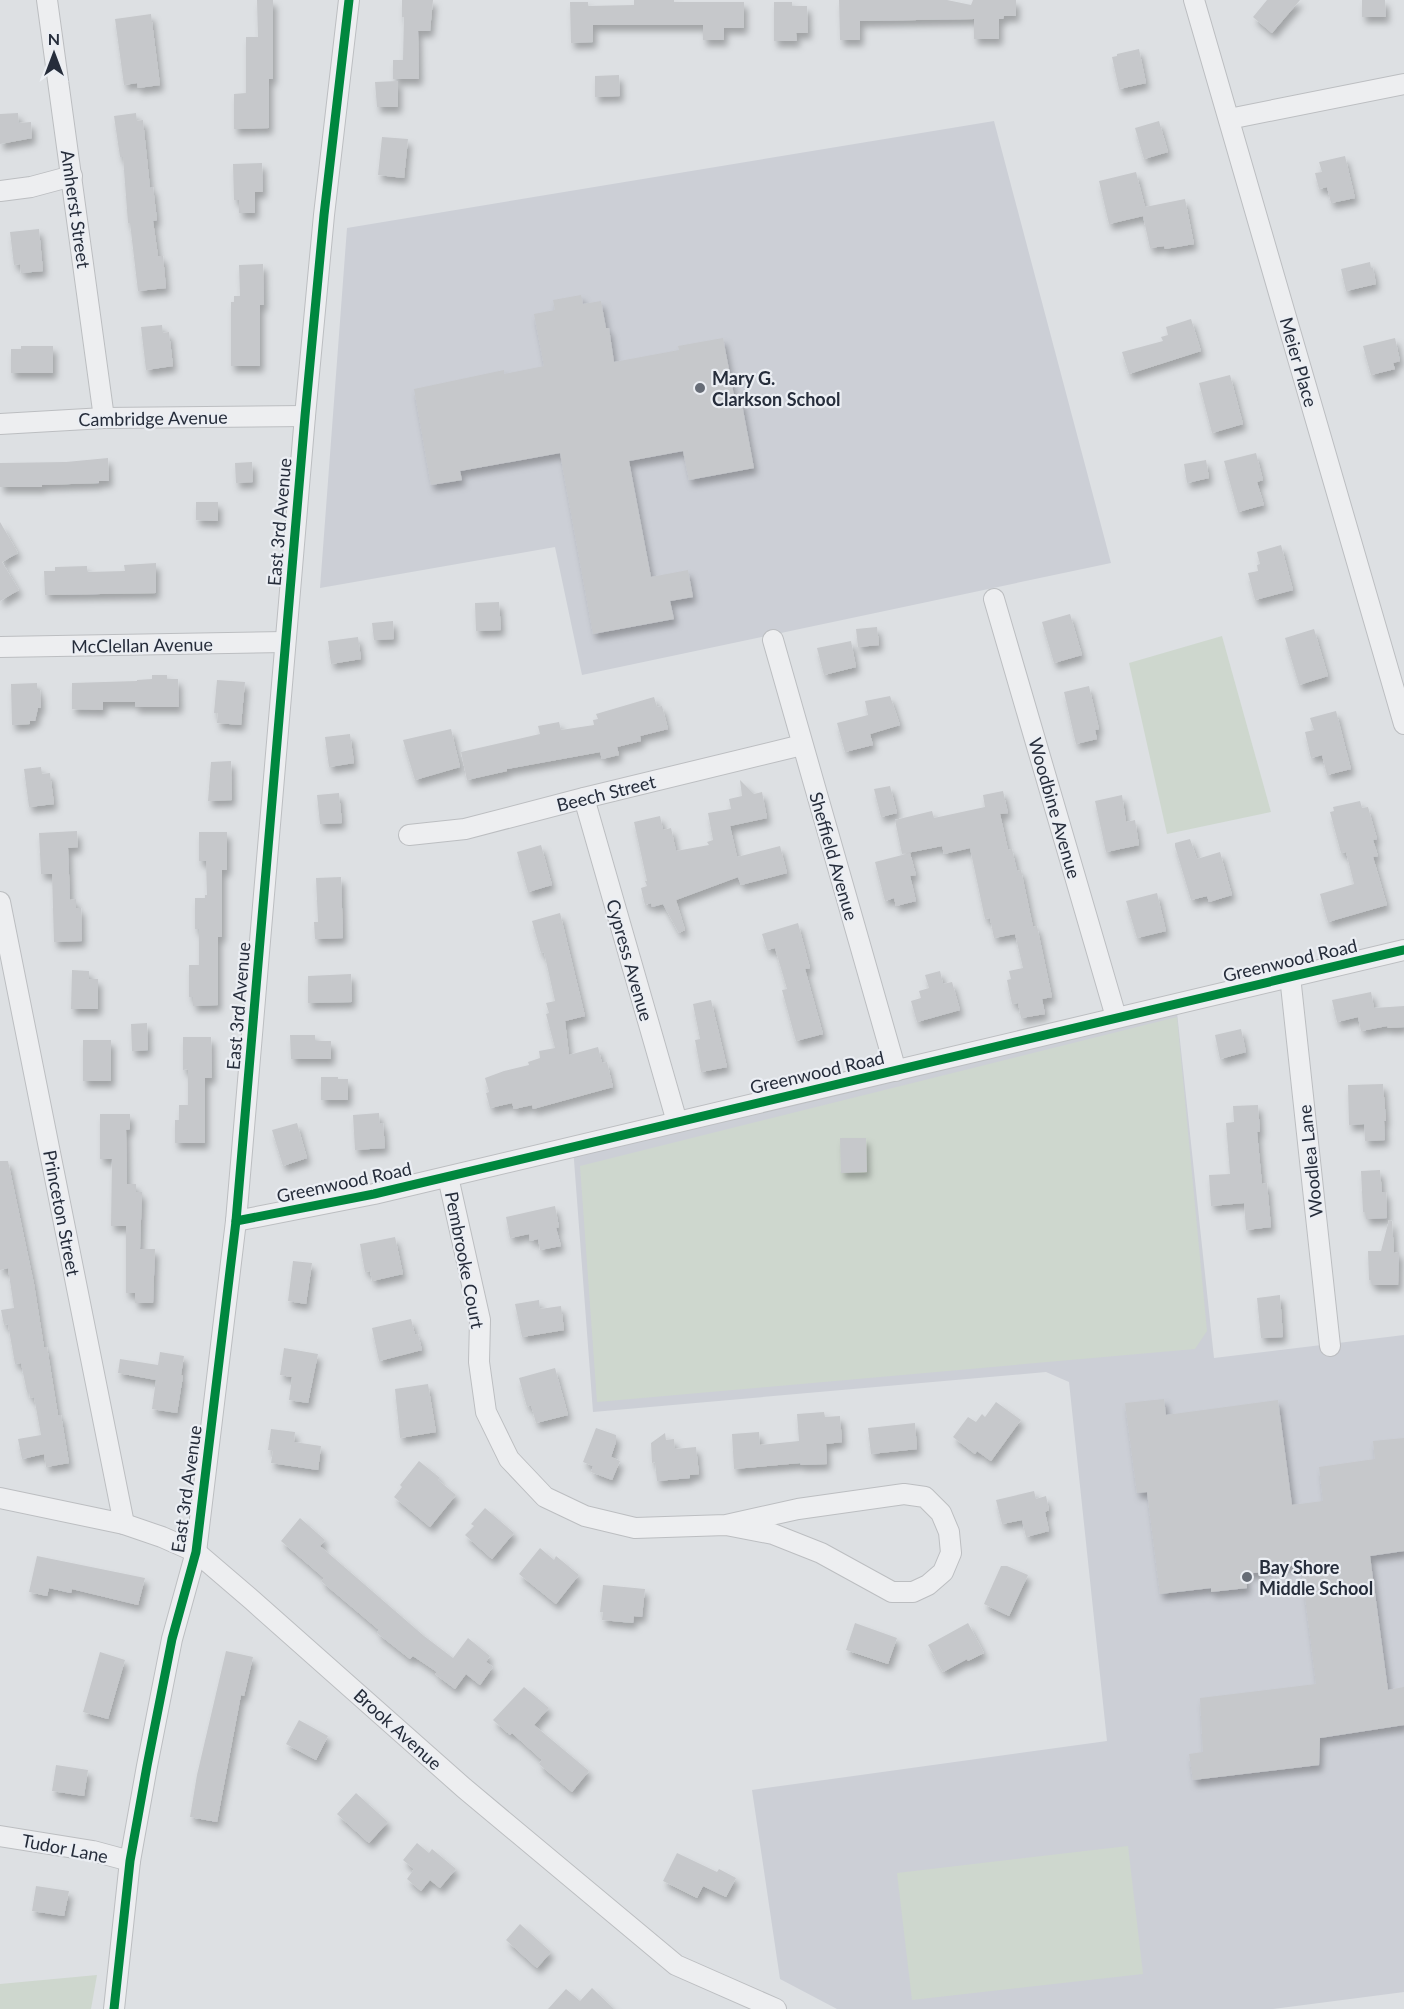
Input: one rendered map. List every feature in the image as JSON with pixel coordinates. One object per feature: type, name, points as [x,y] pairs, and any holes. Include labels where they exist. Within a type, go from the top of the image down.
[{"type":"street","name":"Amherst Street","points":[[47,0],[104,418]]},
{"type":"street","name":"East 3rd Avenue","points":[[114,2009],[130,1861],[147,1766],[172,1639],[196,1552],[237,1221],[305,417],[324,215],[349,0]]},
{"type":"street","name":"Meier Place","points":[[1194,0],[1404,724]]},
{"type":"street","points":[[1229,120],[1404,84]]},
{"type":"street","points":[[0,191],[31,187],[72,176]]},
{"type":"street","name":"Cambridge Avenue","points":[[0,424],[104,418],[305,417]]},
{"type":"street","name":"Woodbine Avenue","points":[[994,598],[1116,1017]]},
{"type":"street","name":"Sheffield Avenue","points":[[773,640],[897,1071]]},
{"type":"street","name":"McClellan Avenue","points":[[0,647],[285,642]]},
{"type":"street","name":"Beech Street","points":[[409,835],[465,829],[802,745]]},
{"type":"street","name":"Cypress Avenue","points":[[584,798],[676,1122]]},
{"type":"street","name":"Princeton Street","points":[[0,902],[124,1524]]},
{"type":"street","name":"Greenwood Road","points":[[237,1221],[374,1194],[1404,950]]},
{"type":"street","name":"Woodlea Lane","points":[[1290,976],[1330,1346]]},
{"type":"street","name":"Pembrooke Court","points":[[448,1176],[480,1320],[479,1362],[486,1412],[509,1459],[545,1497],[585,1516],[635,1528],[726,1525],[798,1509],[904,1494],[925,1497],[941,1514],[949,1532],[951,1553],[943,1572],[928,1584],[913,1592],[891,1592],[821,1553],[773,1534],[726,1525]]},
{"type":"street","name":"Brook Avenue","points":[[0,1498],[124,1524],[196,1552],[464,1788],[676,1965],[776,2009]]},
{"type":"street","name":"Tudor Lane","points":[[0,1836],[93,1851],[130,1861]]},
{"type":"shaded area","name":"Mary G. Clarkson School","points":[[994,121],[1111,563],[582,675],[555,547],[320,588],[347,228]]},
{"type":"shaded area","points":[[1222,636],[1271,812],[1167,834],[1129,663]]},
{"type":"shaded area","name":"Bay Shore Middle School","points":[[1176,1003],[1214,1358],[1404,1335],[1404,1992],[1273,2009],[837,2009],[780,1979],[752,1790],[1107,1741],[1069,1382],[1046,1372],[593,1412],[573,1147]]},
{"type":"shaded area","points":[[1177,1017],[1207,1331],[1195,1349],[597,1402],[580,1166]]},
{"type":"shaded area","points":[[1128,1846],[1143,1974],[912,2000],[897,1873]]},
{"type":"shaded area","points":[[97,1975],[91,2009],[0,2009],[0,1984]]},
{"type":"building","points":[[257,0],[273,0],[273,79],[269,79],[269,128],[234,129],[234,94],[246,93],[246,37],[258,37]]},
{"type":"building","points":[[402,0],[433,0],[430,31],[418,31],[419,79],[393,79],[393,60],[403,60]]},
{"type":"building","points":[[634,0],[744,2],[744,28],[724,28],[724,40],[703,40],[703,25],[593,25],[593,42],[571,43],[570,2],[588,2],[588,6],[634,5]]},
{"type":"building","points":[[839,0],[947,0],[971,5],[973,0],[1016,0],[1016,16],[1004,16],[1003,19],[999,19],[999,39],[974,39],[974,19],[860,21],[860,40],[840,40]]},
{"type":"building","points":[[1267,0],[1300,0],[1272,33],[1253,17]]},
{"type":"building","points":[[1362,0],[1385,0],[1386,17],[1362,17]]},
{"type":"building","points":[[774,2],[792,2],[792,6],[807,6],[808,33],[796,33],[797,41],[774,41]]},
{"type":"building","points":[[151,14],[160,85],[138,88],[137,83],[124,85],[115,19]]},
{"type":"building","points":[[1139,49],[1146,83],[1119,89],[1112,57]]},
{"type":"building","points":[[619,75],[620,96],[595,97],[595,76]]},
{"type":"building","points":[[398,81],[398,107],[377,107],[375,82]]},
{"type":"building","points":[[18,113],[19,123],[31,122],[32,138],[0,144],[0,114]]},
{"type":"building","points":[[136,113],[137,121],[143,120],[150,188],[153,187],[157,220],[153,221],[158,256],[163,256],[166,288],[138,291],[130,223],[128,223],[123,157],[120,157],[114,116]]},
{"type":"building","points":[[1159,121],[1168,152],[1144,159],[1135,128]]},
{"type":"building","points":[[382,137],[408,139],[404,178],[378,175]]},
{"type":"building","points":[[1345,156],[1355,198],[1331,203],[1327,187],[1319,189],[1315,173],[1322,172],[1319,162]]},
{"type":"building","points":[[262,163],[263,192],[255,192],[255,213],[239,213],[239,200],[234,200],[233,164]]},
{"type":"building","points":[[1136,172],[1145,207],[1185,199],[1194,244],[1165,249],[1164,246],[1150,248],[1143,216],[1109,224],[1099,181]]},
{"type":"building","points":[[39,229],[43,271],[21,273],[20,264],[14,265],[10,232]]},
{"type":"building","points":[[1370,262],[1376,284],[1346,291],[1341,269]]},
{"type":"building","points":[[263,264],[264,305],[260,305],[260,366],[231,366],[231,302],[234,302],[234,296],[240,296],[239,265]]},
{"type":"building","points":[[581,295],[583,304],[601,301],[606,328],[609,328],[614,362],[679,350],[678,346],[723,338],[735,401],[741,399],[754,468],[689,480],[683,451],[629,461],[651,577],[688,570],[693,597],[670,601],[674,619],[593,634],[560,453],[460,471],[462,480],[431,485],[414,389],[504,370],[504,374],[544,366],[534,314],[555,310],[553,300]]},
{"type":"building","points":[[1191,319],[1201,351],[1129,374],[1122,352],[1163,341],[1161,337],[1168,335],[1166,327]]},
{"type":"building","points":[[162,325],[163,333],[169,332],[173,366],[146,370],[141,327]]},
{"type":"building","points":[[1395,338],[1400,361],[1393,363],[1395,369],[1371,375],[1363,346]]},
{"type":"building","points":[[21,346],[53,346],[53,373],[11,373],[11,349],[21,349]]},
{"type":"building","points":[[1230,375],[1243,424],[1212,433],[1199,383]]},
{"type":"building","points":[[1256,453],[1263,480],[1257,482],[1264,505],[1238,512],[1224,461]]},
{"type":"building","points":[[108,458],[109,481],[42,485],[42,487],[0,487],[0,463],[66,462]]},
{"type":"building","points":[[1206,460],[1209,478],[1187,483],[1184,464]]},
{"type":"building","points":[[252,462],[253,482],[236,483],[235,463]]},
{"type":"building","points":[[196,502],[218,502],[218,521],[196,520]]},
{"type":"building","points":[[0,522],[18,553],[2,562],[19,590],[0,601]]},
{"type":"building","points":[[1281,545],[1293,590],[1255,600],[1248,573],[1258,571],[1257,565],[1260,564],[1257,552]]},
{"type":"building","points":[[156,563],[156,593],[45,595],[44,571],[55,571],[55,567],[87,566],[87,572],[125,571],[124,565]]},
{"type":"building","points":[[499,602],[501,630],[476,631],[475,603]]},
{"type":"building","points":[[1070,614],[1082,655],[1054,663],[1042,622]]},
{"type":"building","points":[[393,621],[394,639],[374,640],[372,623]]},
{"type":"building","points":[[877,627],[879,645],[858,647],[856,629]]},
{"type":"building","points":[[1314,629],[1328,676],[1299,685],[1285,638]]},
{"type":"building","points":[[358,637],[361,659],[331,664],[328,641]]},
{"type":"building","points":[[851,641],[856,667],[824,675],[817,648]]},
{"type":"building","points":[[152,675],[167,675],[167,679],[178,679],[179,707],[135,707],[135,702],[103,702],[103,710],[72,709],[72,683],[137,681],[152,679]]},
{"type":"building","points":[[217,680],[245,682],[241,725],[217,723],[218,713],[214,713]]},
{"type":"building","points":[[37,683],[37,690],[40,690],[41,708],[38,708],[35,721],[30,721],[30,724],[12,725],[11,684]]},
{"type":"building","points":[[1089,686],[1099,729],[1095,730],[1097,739],[1076,744],[1064,692]]},
{"type":"building","points":[[890,696],[900,725],[870,734],[873,745],[845,752],[837,723],[868,715],[865,701]]},
{"type":"building","points":[[654,697],[657,707],[662,706],[668,729],[640,736],[641,741],[617,747],[619,755],[602,759],[600,752],[507,769],[507,771],[467,780],[461,752],[540,734],[538,726],[559,722],[561,730],[594,725],[593,720],[598,719],[596,714]]},
{"type":"building","points":[[1336,711],[1351,769],[1327,775],[1322,755],[1311,758],[1305,732],[1314,730],[1310,718]]},
{"type":"building","points":[[451,729],[460,767],[415,780],[403,740]]},
{"type":"building","points":[[350,734],[354,763],[329,767],[325,737]]},
{"type":"building","points":[[231,761],[232,800],[208,801],[211,762]]},
{"type":"building","points":[[41,767],[42,774],[50,773],[54,804],[29,807],[24,769]]},
{"type":"building","points":[[740,780],[754,794],[762,792],[767,818],[730,826],[737,857],[780,846],[787,873],[741,885],[738,877],[676,900],[685,930],[679,933],[663,904],[652,907],[651,903],[645,905],[641,888],[647,886],[645,881],[647,881],[634,822],[660,816],[663,830],[671,828],[676,851],[709,845],[707,842],[713,840],[708,813],[731,809],[729,799],[742,796]]},
{"type":"building","points":[[890,786],[897,813],[881,817],[874,789]]},
{"type":"building","points":[[1003,791],[1008,813],[1000,814],[1008,850],[1012,849],[1017,871],[1021,870],[1033,927],[1037,926],[1052,997],[1042,999],[1045,1014],[1021,1018],[1018,1003],[1012,1004],[1007,980],[1011,979],[1009,971],[1023,968],[1015,934],[994,938],[990,918],[985,919],[970,848],[944,854],[942,846],[902,854],[895,820],[932,811],[934,818],[985,807],[983,795]]},
{"type":"building","points":[[339,793],[342,823],[320,824],[317,795]]},
{"type":"building","points":[[1122,795],[1126,822],[1135,820],[1139,845],[1106,852],[1095,801]]},
{"type":"building","points":[[1360,801],[1362,808],[1368,807],[1377,839],[1373,840],[1378,856],[1373,857],[1387,905],[1328,922],[1320,894],[1354,884],[1346,852],[1341,853],[1330,812],[1334,811],[1333,807]]},
{"type":"building","points":[[77,831],[78,847],[68,848],[70,900],[76,899],[76,908],[81,908],[82,941],[54,942],[52,874],[41,874],[39,833]]},
{"type":"building","points":[[199,832],[227,832],[227,870],[222,870],[222,937],[218,937],[218,1005],[193,1006],[193,997],[189,997],[189,965],[199,965],[199,929],[195,929],[195,898],[205,898],[207,895],[206,861],[199,861]]},
{"type":"building","points":[[1190,839],[1197,859],[1220,852],[1232,895],[1209,902],[1207,896],[1191,900],[1175,846],[1175,843]]},
{"type":"building","points":[[541,845],[552,885],[528,892],[517,852]]},
{"type":"building","points":[[910,853],[916,875],[910,876],[916,901],[896,906],[894,898],[885,901],[875,862]]},
{"type":"building","points":[[341,877],[343,938],[315,939],[314,922],[318,922],[316,878]]},
{"type":"building","points":[[1157,893],[1166,931],[1137,938],[1126,901]]},
{"type":"building","points":[[560,913],[585,1016],[565,1021],[569,1055],[598,1047],[602,1063],[607,1062],[613,1087],[533,1109],[532,1105],[514,1109],[512,1103],[490,1108],[485,1078],[529,1065],[528,1062],[540,1058],[539,1051],[555,1048],[546,1014],[549,1013],[546,1003],[555,1001],[544,952],[541,953],[532,921]]},
{"type":"building","points":[[798,923],[810,968],[805,969],[823,1034],[796,1041],[782,990],[787,989],[775,948],[767,950],[762,934]]},
{"type":"building","points":[[72,970],[89,971],[89,979],[98,979],[98,1009],[71,1009]]},
{"type":"building","points":[[940,971],[943,984],[952,982],[960,1010],[917,1022],[911,1001],[921,998],[919,991],[929,988],[925,975]]},
{"type":"building","points":[[351,974],[352,1002],[308,1003],[308,976]]},
{"type":"building","points":[[1371,992],[1374,1008],[1404,1006],[1404,1027],[1388,1028],[1387,1026],[1361,1031],[1358,1017],[1337,1022],[1332,1000]]},
{"type":"building","points":[[711,1000],[727,1067],[701,1072],[695,1040],[700,1039],[693,1004]]},
{"type":"building","points":[[147,1023],[148,1050],[132,1051],[131,1024]]},
{"type":"building","points":[[1241,1029],[1246,1052],[1220,1059],[1215,1035]]},
{"type":"building","points":[[290,1035],[315,1035],[315,1041],[331,1041],[331,1059],[291,1059]]},
{"type":"building","points":[[183,1037],[211,1037],[212,1078],[205,1078],[205,1143],[175,1143],[175,1120],[179,1120],[179,1105],[188,1105],[188,1069],[183,1070]]},
{"type":"building","points":[[83,1040],[111,1040],[111,1081],[83,1081]]},
{"type":"building","points":[[321,1077],[348,1079],[348,1100],[321,1100]]},
{"type":"building","points":[[1383,1084],[1385,1140],[1365,1141],[1364,1124],[1349,1125],[1348,1085]]},
{"type":"building","points":[[1258,1105],[1260,1132],[1257,1132],[1262,1184],[1267,1183],[1271,1227],[1246,1230],[1244,1203],[1211,1206],[1209,1175],[1230,1174],[1226,1123],[1234,1122],[1233,1106]]},
{"type":"building","points":[[379,1113],[380,1124],[383,1123],[385,1148],[355,1150],[353,1115]]},
{"type":"building","points":[[100,1114],[130,1114],[130,1129],[126,1130],[127,1184],[136,1184],[136,1192],[142,1192],[140,1249],[155,1249],[153,1303],[135,1303],[135,1293],[126,1293],[126,1226],[111,1226],[112,1159],[100,1159]]},
{"type":"building","points":[[297,1123],[307,1158],[283,1166],[272,1130]]},
{"type":"building","points":[[840,1138],[866,1138],[867,1172],[841,1173]]},
{"type":"building","points":[[0,1161],[8,1161],[69,1463],[46,1467],[44,1454],[22,1459],[18,1439],[41,1435],[34,1397],[30,1398],[27,1392],[21,1363],[15,1364],[8,1324],[4,1325],[1,1310],[14,1308],[8,1268],[0,1270]]},
{"type":"building","points":[[1380,1170],[1382,1192],[1386,1192],[1387,1218],[1366,1219],[1366,1212],[1363,1212],[1361,1171]]},
{"type":"building","points":[[555,1206],[559,1227],[556,1228],[561,1246],[540,1250],[538,1239],[530,1241],[529,1234],[510,1238],[506,1217]]},
{"type":"building","points":[[1389,1220],[1392,1221],[1394,1253],[1399,1252],[1398,1285],[1372,1285],[1372,1280],[1369,1280],[1368,1251],[1381,1251]]},
{"type":"building","points":[[395,1237],[403,1274],[372,1281],[370,1271],[365,1272],[360,1244]]},
{"type":"building","points":[[293,1261],[312,1263],[306,1304],[288,1301]]},
{"type":"building","points":[[1280,1295],[1283,1337],[1261,1338],[1257,1298]]},
{"type":"building","points":[[539,1300],[540,1309],[561,1306],[564,1330],[522,1337],[515,1304]]},
{"type":"building","points":[[411,1319],[422,1350],[379,1361],[372,1328]]},
{"type":"building","points":[[284,1348],[318,1354],[308,1403],[289,1400],[292,1377],[280,1375]]},
{"type":"building","points":[[160,1352],[184,1356],[177,1413],[152,1409],[156,1380],[118,1373],[120,1359],[158,1365]]},
{"type":"building","points":[[555,1368],[568,1415],[536,1423],[531,1405],[527,1407],[519,1378]]},
{"type":"building","points":[[428,1384],[436,1432],[400,1438],[395,1389]]},
{"type":"building","points":[[1164,1399],[1166,1415],[1278,1400],[1292,1505],[1323,1501],[1319,1467],[1375,1459],[1373,1441],[1404,1438],[1404,1551],[1370,1556],[1388,1690],[1404,1687],[1404,1725],[1320,1738],[1319,1765],[1193,1780],[1189,1754],[1203,1752],[1200,1698],[1316,1684],[1301,1565],[1262,1569],[1262,1572],[1246,1574],[1247,1588],[1211,1592],[1211,1588],[1160,1594],[1147,1492],[1137,1493],[1125,1403]]},
{"type":"building","points":[[996,1402],[1021,1420],[991,1461],[977,1451],[975,1454],[953,1437],[968,1417],[976,1422],[982,1414],[985,1417]]},
{"type":"building","points":[[824,1412],[825,1417],[840,1416],[842,1442],[826,1444],[827,1464],[801,1465],[800,1463],[734,1469],[732,1434],[759,1432],[760,1445],[799,1441],[797,1414]]},
{"type":"building","points":[[915,1423],[917,1449],[871,1454],[868,1428]]},
{"type":"building","points":[[596,1428],[616,1435],[611,1457],[620,1461],[612,1480],[591,1472],[593,1466],[583,1462]]},
{"type":"building","points":[[271,1429],[295,1432],[294,1442],[321,1446],[318,1470],[271,1463],[273,1451],[268,1450]]},
{"type":"building","points":[[665,1433],[666,1440],[674,1439],[675,1449],[696,1447],[699,1474],[690,1475],[690,1478],[657,1481],[655,1462],[652,1463],[651,1443]]},
{"type":"building","points":[[419,1461],[456,1495],[430,1527],[394,1497],[402,1487],[400,1485]]},
{"type":"building","points":[[1034,1491],[1036,1499],[1046,1496],[1049,1510],[1045,1512],[1049,1531],[1026,1537],[1022,1520],[1002,1524],[996,1500]]},
{"type":"building","points":[[485,1508],[514,1533],[492,1559],[465,1535],[474,1526],[471,1524]]},
{"type":"building","points":[[300,1518],[325,1540],[320,1546],[424,1636],[453,1658],[468,1638],[490,1656],[486,1662],[493,1667],[480,1685],[466,1674],[455,1689],[435,1674],[437,1672],[413,1656],[410,1659],[377,1633],[379,1630],[321,1581],[324,1578],[281,1541]]},
{"type":"building","points":[[540,1548],[554,1560],[556,1556],[579,1575],[556,1604],[519,1574]]},
{"type":"building","points":[[37,1556],[145,1578],[138,1605],[72,1589],[71,1593],[49,1588],[47,1596],[29,1592]]},
{"type":"building","points":[[1001,1566],[1007,1566],[1028,1575],[1009,1616],[984,1604]]},
{"type":"building","points":[[603,1585],[645,1589],[642,1617],[634,1616],[633,1623],[602,1620],[603,1612],[600,1612]]},
{"type":"building","points":[[855,1623],[897,1638],[888,1664],[846,1650]]},
{"type":"building","points":[[968,1623],[984,1653],[943,1672],[928,1645]]},
{"type":"building","points":[[226,1651],[253,1657],[244,1696],[241,1695],[217,1822],[190,1817],[197,1775]]},
{"type":"building","points":[[100,1652],[125,1660],[108,1719],[83,1712]]},
{"type":"building","points":[[524,1687],[549,1708],[534,1725],[589,1771],[572,1792],[539,1764],[542,1760],[512,1733],[510,1735],[493,1720]]},
{"type":"building","points":[[299,1720],[328,1736],[316,1760],[286,1744]]},
{"type":"building","points":[[56,1765],[88,1770],[84,1796],[52,1791]]},
{"type":"building","points":[[356,1793],[388,1822],[369,1843],[337,1814]]},
{"type":"building","points":[[417,1843],[429,1853],[432,1849],[456,1869],[440,1888],[430,1880],[421,1891],[407,1879],[414,1869],[403,1860]]},
{"type":"building","points":[[677,1853],[717,1872],[719,1869],[736,1878],[726,1897],[703,1886],[697,1898],[663,1881]]},
{"type":"building","points":[[36,1886],[69,1891],[64,1916],[32,1911]]},
{"type":"building","points":[[520,1924],[551,1952],[537,1968],[506,1940]]},
{"type":"building","points":[[592,1988],[614,2009],[548,2009],[566,1989],[580,2001]]},
{"type":"cycle path","points":[[114,2009],[130,1861],[147,1766],[172,1639],[196,1552],[236,1221],[305,416],[324,215],[349,0]]},
{"type":"cycle path","points":[[236,1221],[374,1194],[1404,950]]},
{"type":"place","name":"Mary G. Clarkson School","points":[[700,388]]},
{"type":"place","name":"Bay Shore Middle School","points":[[1247,1577]]}]
